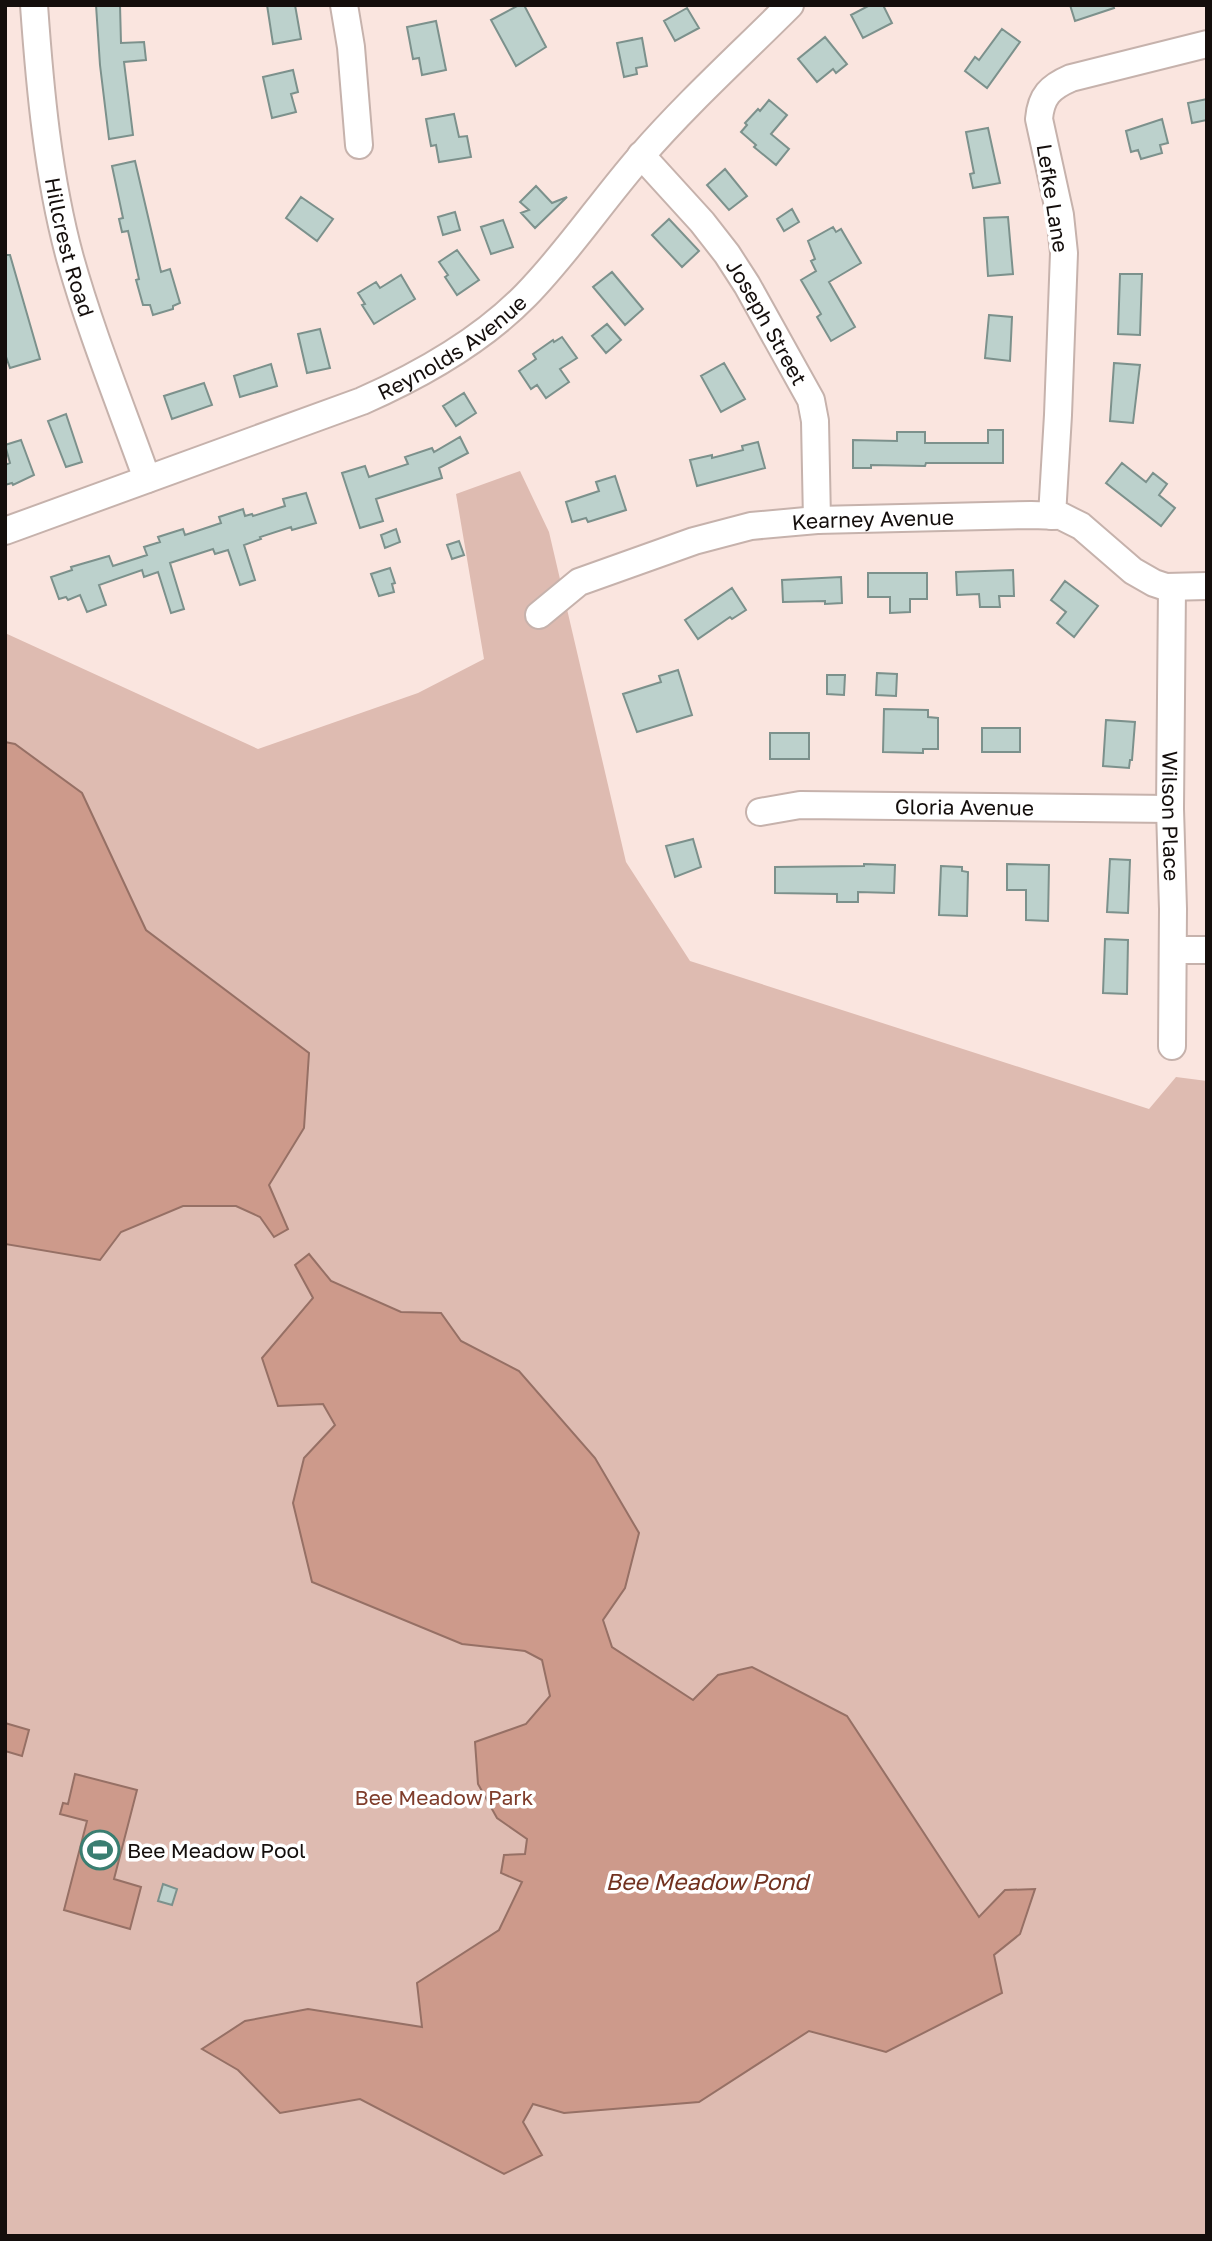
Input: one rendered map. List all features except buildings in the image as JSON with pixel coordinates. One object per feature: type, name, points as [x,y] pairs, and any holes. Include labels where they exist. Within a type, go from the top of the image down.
[{"type":"street","name":"Hillcrest Road","points":[[34,5],[39,76],[70,257],[147,480]]},
{"type":"street","points":[[345,5],[359,145]]},
{"type":"street","name":"Reynolds Avenue","points":[[5,531],[362,401],[406,381],[448,357],[524,297],[557,261],[641,155],[790,5]]},
{"type":"street","name":"Lefke Lane","points":[[1052,516],[1064,253],[1060,215],[1039,119],[1040,107],[1044,96],[1052,87],[1071,78],[1207,44]]},
{"type":"street","name":"Joseph Street","points":[[641,155],[702,222],[727,254],[811,400],[816,422],[817,520]]},
{"type":"street","name":"Kearney Avenue","points":[[539,615],[579,582],[694,541],[751,526],[817,520],[1061,516],[1081,526],[1143,578],[1172,587],[1207,586]]},
{"type":"street","name":"Wilson Place","points":[[1172,587],[1172,1046]]},
{"type":"street","name":"Gloria Avenue","points":[[760,812],[800,805],[1170,809]]},
{"type":"street","points":[[1173,950],[1207,950]]},
{"type":"green space","name":"Bee Meadow Park","points":[[520,471],[549,532],[626,862],[690,961],[1149,1109],[1176,1077],[1207,1081],[1207,2236],[5,2236],[5,633],[258,749],[418,693],[484,659],[456,494]]},
{"type":"water","points":[[5,742],[15,744],[82,793],[146,930],[309,1053],[304,1128],[269,1185],[288,1229],[274,1237],[260,1217],[236,1206],[183,1206],[121,1232],[100,1260],[5,1244]]},
{"type":"water","name":"Bee Meadow Pond","points":[[309,1254],[331,1281],[401,1312],[441,1313],[461,1341],[519,1371],[595,1458],[639,1533],[625,1588],[603,1620],[612,1647],[693,1700],[718,1675],[752,1667],[847,1716],[979,1917],[1005,1890],[1035,1889],[1020,1934],[994,1955],[1002,1993],[886,2052],[809,2031],[699,2102],[564,2113],[533,2104],[523,2122],[542,2155],[504,2174],[360,2099],[280,2113],[238,2070],[202,2049],[245,2021],[308,2009],[422,2027],[417,1983],[499,1930],[522,1882],[501,1873],[504,1855],[525,1854],[527,1839],[497,1818],[478,1784],[475,1742],[526,1724],[550,1696],[542,1660],[525,1651],[462,1644],[312,1582],[293,1503],[304,1458],[335,1425],[323,1404],[278,1406],[262,1358],[313,1298],[295,1265]]},
{"type":"water","points":[[5,1723],[29,1730],[22,1756],[5,1751]]},
{"type":"water","name":"Bee Meadow Pool","points":[[75,1774],[137,1790],[114,1879],[141,1887],[130,1929],[64,1910],[87,1821],[60,1814],[63,1803],[68,1804]]},
{"type":"place","name":"Bee Meadow Pool","points":[[100,1850]]}]
